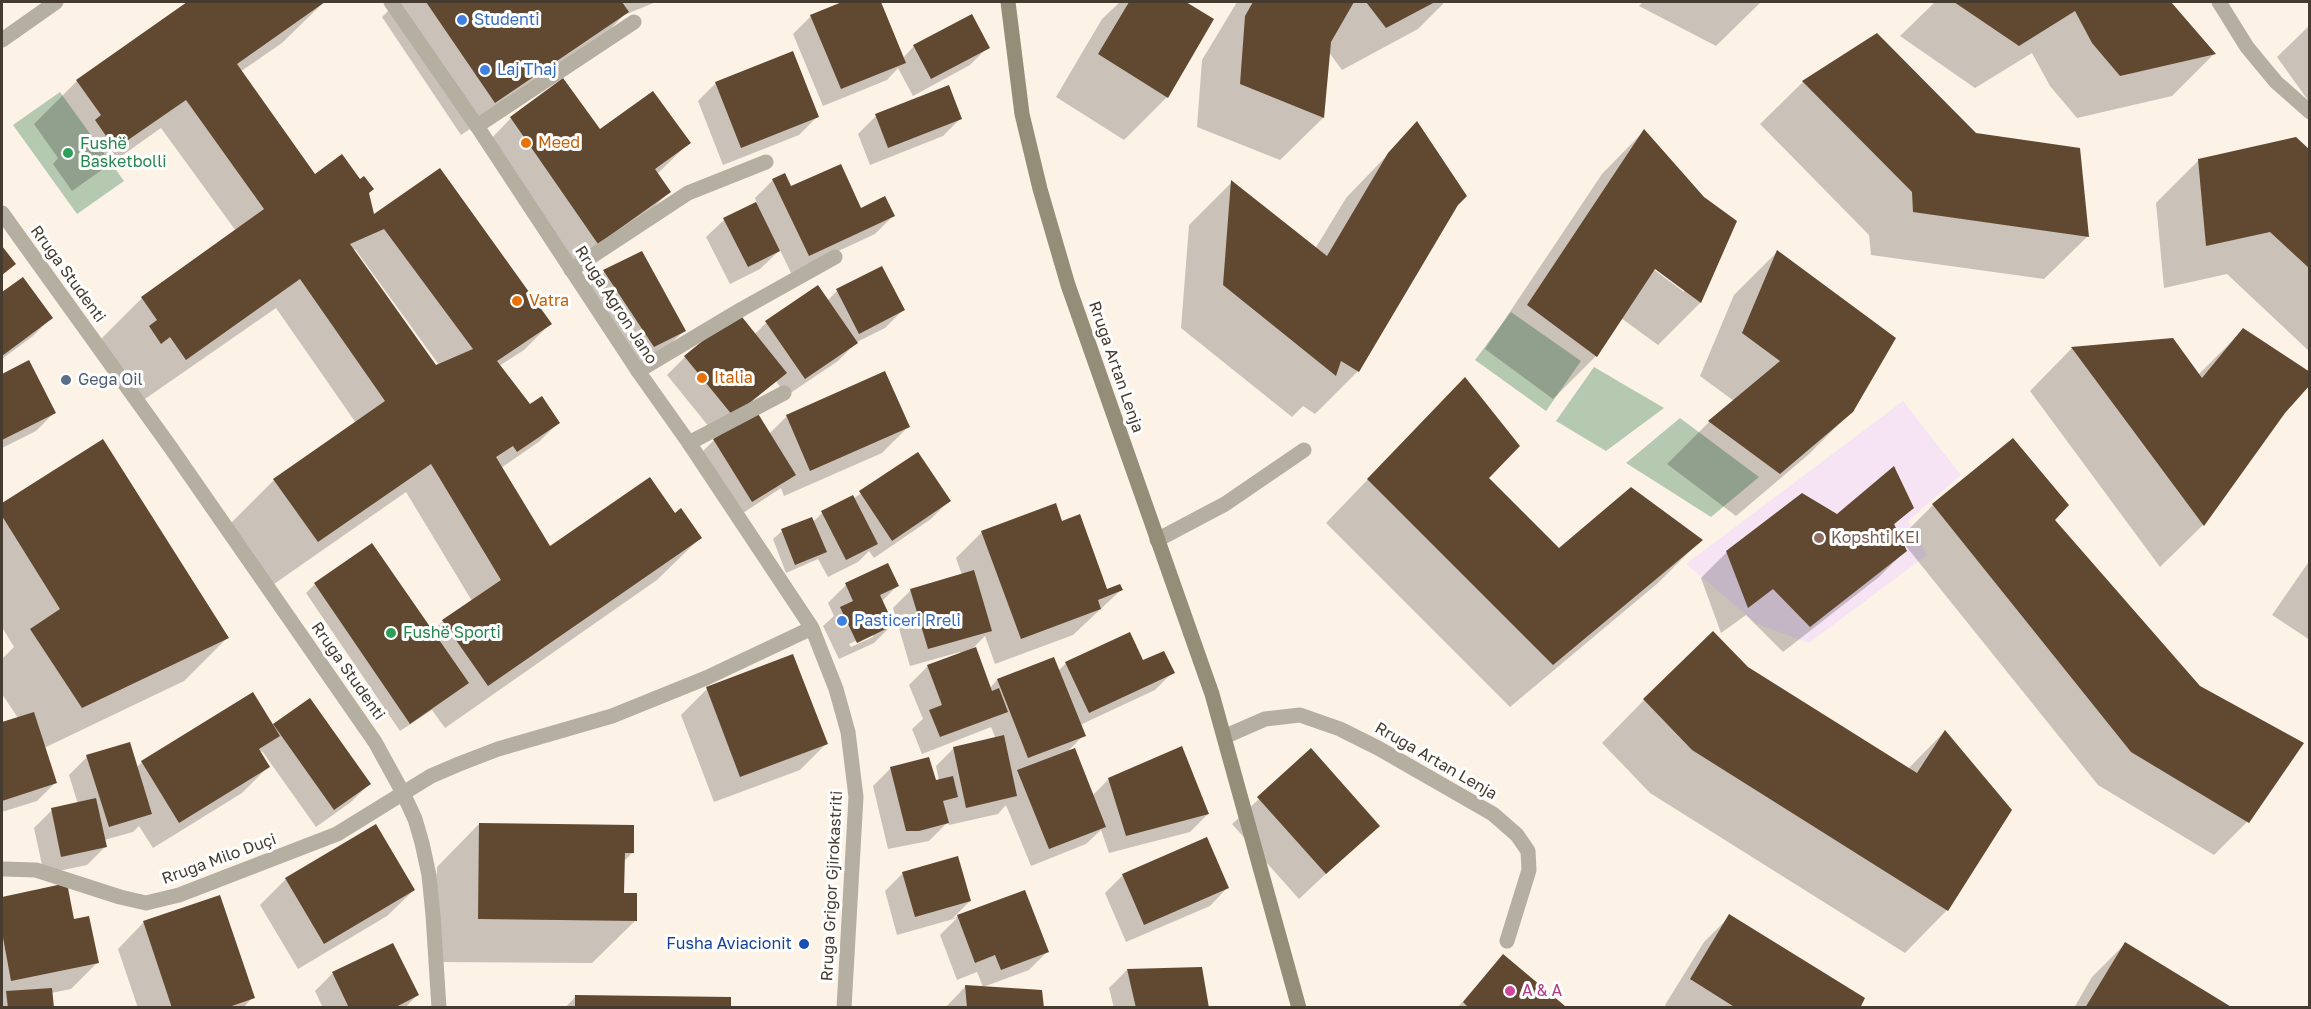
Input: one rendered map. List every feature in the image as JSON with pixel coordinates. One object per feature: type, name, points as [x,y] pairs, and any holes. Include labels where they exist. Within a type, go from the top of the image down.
[{"type":"street","points":[[2,40],[56,2]]},
{"type":"street","name":"Rruga Agron Jano","points":[[391,2],[477,126],[638,371],[689,442],[812,628]]},
{"type":"street","name":"Rruga Artan Lenja","points":[[1008,2],[1022,114],[1043,200],[1068,285],[1226,736],[1299,1008]]},
{"type":"street","points":[[2219,2],[2247,47],[2276,82],[2310,112]]},
{"type":"street","points":[[477,126],[634,22]]},
{"type":"street","points":[[571,270],[688,193],[766,162]]},
{"type":"street","name":"Rruga Studenti","points":[[2,213],[171,448],[375,742],[415,819],[429,875],[439,1008]]},
{"type":"street","points":[[638,371],[835,257]]},
{"type":"street","points":[[689,442],[784,393]]},
{"type":"street","points":[[1157,540],[1225,504],[1304,450]]},
{"type":"street","points":[[403,793],[430,776],[498,749],[612,716],[706,678],[812,628]]},
{"type":"street","name":"Rruga Grigor Gjirokastriti","points":[[812,628],[836,689],[848,732],[856,797],[844,1008]]},
{"type":"street","name":"Rruga Artan Lenja","points":[[1226,736],[1264,719],[1300,715],[1340,729],[1378,748],[1493,814],[1517,835],[1528,851],[1529,870],[1507,941]]},
{"type":"street","name":"Rruga Milo Duçi","points":[[2,870],[36,870],[146,903],[179,895],[337,834],[403,793]]},
{"type":"shaded area","name":"Kopshti KEI","points":[[1903,401],[1961,475],[1908,521],[1927,555],[1809,643],[1757,624],[1686,564]]},
{"type":"green space","name":"Fushë Basketbolli","points":[[60,92],[124,181],[77,214],[13,125]]},
{"type":"green space","points":[[1511,312],[1581,361],[1546,411],[1475,360]]},
{"type":"green space","points":[[1594,367],[1664,408],[1606,451],[1556,421]]},
{"type":"green space","points":[[1680,418],[1759,477],[1711,517],[1626,463]]},
{"type":"building","points":[[187,2],[325,2],[237,64],[315,174],[342,154],[360,179],[364,176],[374,189],[369,193],[374,214],[440,168],[552,324],[497,361],[530,404],[542,396],[560,423],[517,452],[513,446],[496,457],[550,546],[650,477],[675,513],[681,508],[702,538],[488,686],[442,620],[501,580],[431,464],[318,542],[273,479],[385,401],[300,279],[186,360],[170,337],[161,344],[149,326],[157,320],[141,297],[264,209],[186,100],[115,149],[95,120],[101,115],[76,80]],"holes":[[[384,229],[473,349],[436,365],[350,244]]]},
{"type":"building","points":[[426,2],[622,2],[629,12],[495,103]]},
{"type":"building","points":[[842,2],[881,2],[906,63],[841,89],[810,15]]},
{"type":"building","points":[[1129,2],[1186,2],[1214,19],[1168,98],[1098,54]]},
{"type":"building","points":[[1253,2],[1354,2],[1331,42],[1324,118],[1240,84],[1245,16]]},
{"type":"building","points":[[1366,2],[1435,2],[1386,28]]},
{"type":"building","points":[[1954,2],[2171,2],[2216,54],[2120,76],[2092,43],[2075,11],[2019,46]]},
{"type":"building","points":[[972,14],[990,48],[931,79],[913,45]]},
{"type":"building","points":[[1877,33],[1976,133],[2080,148],[2089,237],[1913,212],[1912,192],[1802,81]]},
{"type":"building","points":[[793,51],[819,117],[741,148],[715,82]]},
{"type":"building","points":[[563,78],[600,129],[653,91],[691,143],[655,169],[671,192],[598,244],[510,117]]},
{"type":"building","points":[[949,85],[962,119],[888,148],[875,114]]},
{"type":"building","points":[[1417,121],[1467,196],[1458,205],[1359,372],[1341,361],[1336,376],[1223,285],[1231,180],[1327,256],[1388,153]]},
{"type":"building","points":[[1644,129],[1704,197],[1737,221],[1701,303],[1655,269],[1597,357],[1527,305]]},
{"type":"building","points":[[2296,137],[2310,150],[2310,269],[2270,232],[2206,246],[2198,159]]},
{"type":"building","points":[[841,164],[861,208],[885,196],[895,216],[809,256],[772,179],[785,173],[791,186]]},
{"type":"building","points":[[756,202],[780,251],[748,267],[723,218]]},
{"type":"building","points":[[2,246],[16,264],[2,275]]},
{"type":"building","points":[[1777,250],[1896,338],[1853,412],[1780,474],[1708,421],[1780,361],[1742,333]]},
{"type":"building","points":[[642,251],[686,331],[654,347],[603,270]]},
{"type":"building","points":[[882,266],[905,310],[859,334],[836,289]]},
{"type":"building","points":[[23,277],[53,318],[2,356],[2,292]]},
{"type":"building","points":[[818,285],[858,343],[805,379],[765,321]]},
{"type":"building","points":[[738,312],[787,373],[733,416],[684,356]]},
{"type":"building","points":[[2243,328],[2310,372],[2310,385],[2285,413],[2204,526],[2071,347],[2173,338],[2202,378]]},
{"type":"building","points":[[29,360],[56,413],[2,440],[2,374]]},
{"type":"building","points":[[885,371],[910,427],[810,471],[786,415]]},
{"type":"building","points":[[1465,377],[1520,446],[1489,478],[1559,548],[1631,487],[1703,540],[1553,665],[1367,479]]},
{"type":"building","points":[[757,412],[796,475],[752,502],[713,439]]},
{"type":"building","points":[[2013,438],[2069,505],[2055,520],[2200,686],[2304,743],[2249,823],[2131,752],[1932,504]]},
{"type":"building","points":[[103,439],[229,638],[82,708],[30,629],[60,609],[2,516],[2,503]]},
{"type":"building","points":[[918,452],[951,501],[892,541],[859,491]]},
{"type":"building","points":[[1894,466],[1914,508],[1894,524],[1907,551],[1810,627],[1773,589],[1748,608],[1726,551],[1802,493],[1837,514]]},
{"type":"building","points":[[853,495],[878,544],[846,560],[821,511]]},
{"type":"building","points":[[1056,503],[1062,521],[1080,514],[1107,589],[1120,584],[1123,590],[1098,600],[1101,609],[1021,639],[981,531]]},
{"type":"building","points":[[812,517],[827,552],[795,565],[781,529]]},
{"type":"building","name":"Fushë Sporti","points":[[372,543],[469,683],[410,724],[314,583]]},
{"type":"building","points":[[888,563],[899,586],[880,595],[894,625],[857,643],[840,607],[853,601],[845,583]]},
{"type":"building","points":[[974,570],[992,631],[928,649],[910,589]]},
{"type":"building","points":[[1713,631],[1748,667],[1917,773],[1945,730],[2012,810],[1948,911],[1692,750],[1643,699]]},
{"type":"building","points":[[1130,632],[1143,660],[1164,651],[1175,673],[1089,713],[1065,662]]},
{"type":"building","points":[[976,647],[992,691],[999,688],[1008,712],[940,737],[929,710],[942,705],[927,665]]},
{"type":"building","points":[[793,654],[828,744],[740,777],[706,687]]},
{"type":"building","points":[[1054,657],[1086,736],[1028,758],[997,679]]},
{"type":"building","points":[[253,692],[280,736],[259,749],[270,767],[179,823],[141,761]]},
{"type":"building","points":[[310,698],[371,784],[334,810],[273,724]]},
{"type":"building","points":[[34,712],[57,783],[2,801],[2,722]]},
{"type":"building","points":[[1004,735],[1017,796],[966,808],[953,747]]},
{"type":"building","points":[[130,742],[152,814],[109,827],[86,755]]},
{"type":"building","points":[[1182,746],[1209,814],[1126,836],[1108,778]]},
{"type":"building","points":[[1075,748],[1106,827],[1049,849],[1017,770]]},
{"type":"building","points":[[1311,748],[1380,826],[1326,874],[1257,797]]},
{"type":"building","points":[[929,757],[936,780],[953,776],[958,797],[943,801],[949,823],[919,831],[906,831],[890,767]]},
{"type":"building","points":[[96,798],[107,847],[61,857],[51,808]]},
{"type":"building","points":[[479,823],[634,825],[634,853],[625,853],[624,893],[637,893],[637,921],[478,919]]},
{"type":"building","points":[[376,824],[415,890],[324,944],[285,878]]},
{"type":"building","points":[[1207,837],[1229,888],[1144,925],[1122,874]]},
{"type":"building","points":[[958,856],[971,901],[915,917],[902,872]]},
{"type":"building","points":[[67,883],[74,919],[89,916],[99,963],[11,981],[2,932],[2,897]]},
{"type":"building","points":[[1025,890],[1049,952],[1001,970],[995,955],[975,963],[957,915]]},
{"type":"building","points":[[220,895],[255,998],[226,1008],[172,1008],[143,921]]},
{"type":"building","points":[[1729,914],[1865,998],[1860,1008],[1736,1008],[1690,979]]},
{"type":"building","points":[[2125,942],[2233,1008],[2085,1008]]},
{"type":"building","points":[[393,943],[419,995],[394,1008],[349,1008],[332,972]]},
{"type":"building","name":"A & A","points":[[1503,954],[1565,1006],[1564,1008],[1469,1008],[1463,1002]]},
{"type":"building","points":[[1202,967],[1209,1008],[1136,1008],[1127,969]]},
{"type":"building","points":[[965,985],[1042,990],[1044,1008],[967,1008]]},
{"type":"building","points":[[52,988],[54,1008],[8,1008],[6,991]]},
{"type":"building","points":[[575,995],[731,997],[731,1008],[575,1008]]},
{"type":"place","name":"Studenti","points":[[462,20]]},
{"type":"place","name":"Laj Thaj","points":[[485,70]]},
{"type":"place","name":"Meed","points":[[526,143]]},
{"type":"place","name":"Fushë Basketbolli","points":[[68,153]]},
{"type":"place","name":"Vatra","points":[[517,301]]},
{"type":"place","name":"Italia","points":[[702,378]]},
{"type":"place","name":"Gega Oil","points":[[66,380]]},
{"type":"place","name":"Kopshti KEI","points":[[1819,538]]},
{"type":"place","name":"Pasticeri Rreli","points":[[842,621]]},
{"type":"place","name":"Fushë Sporti","points":[[391,633]]},
{"type":"place","name":"Fusha Aviacionit","points":[[804,944]]},
{"type":"place","name":"A & A","points":[[1510,991]]}]
